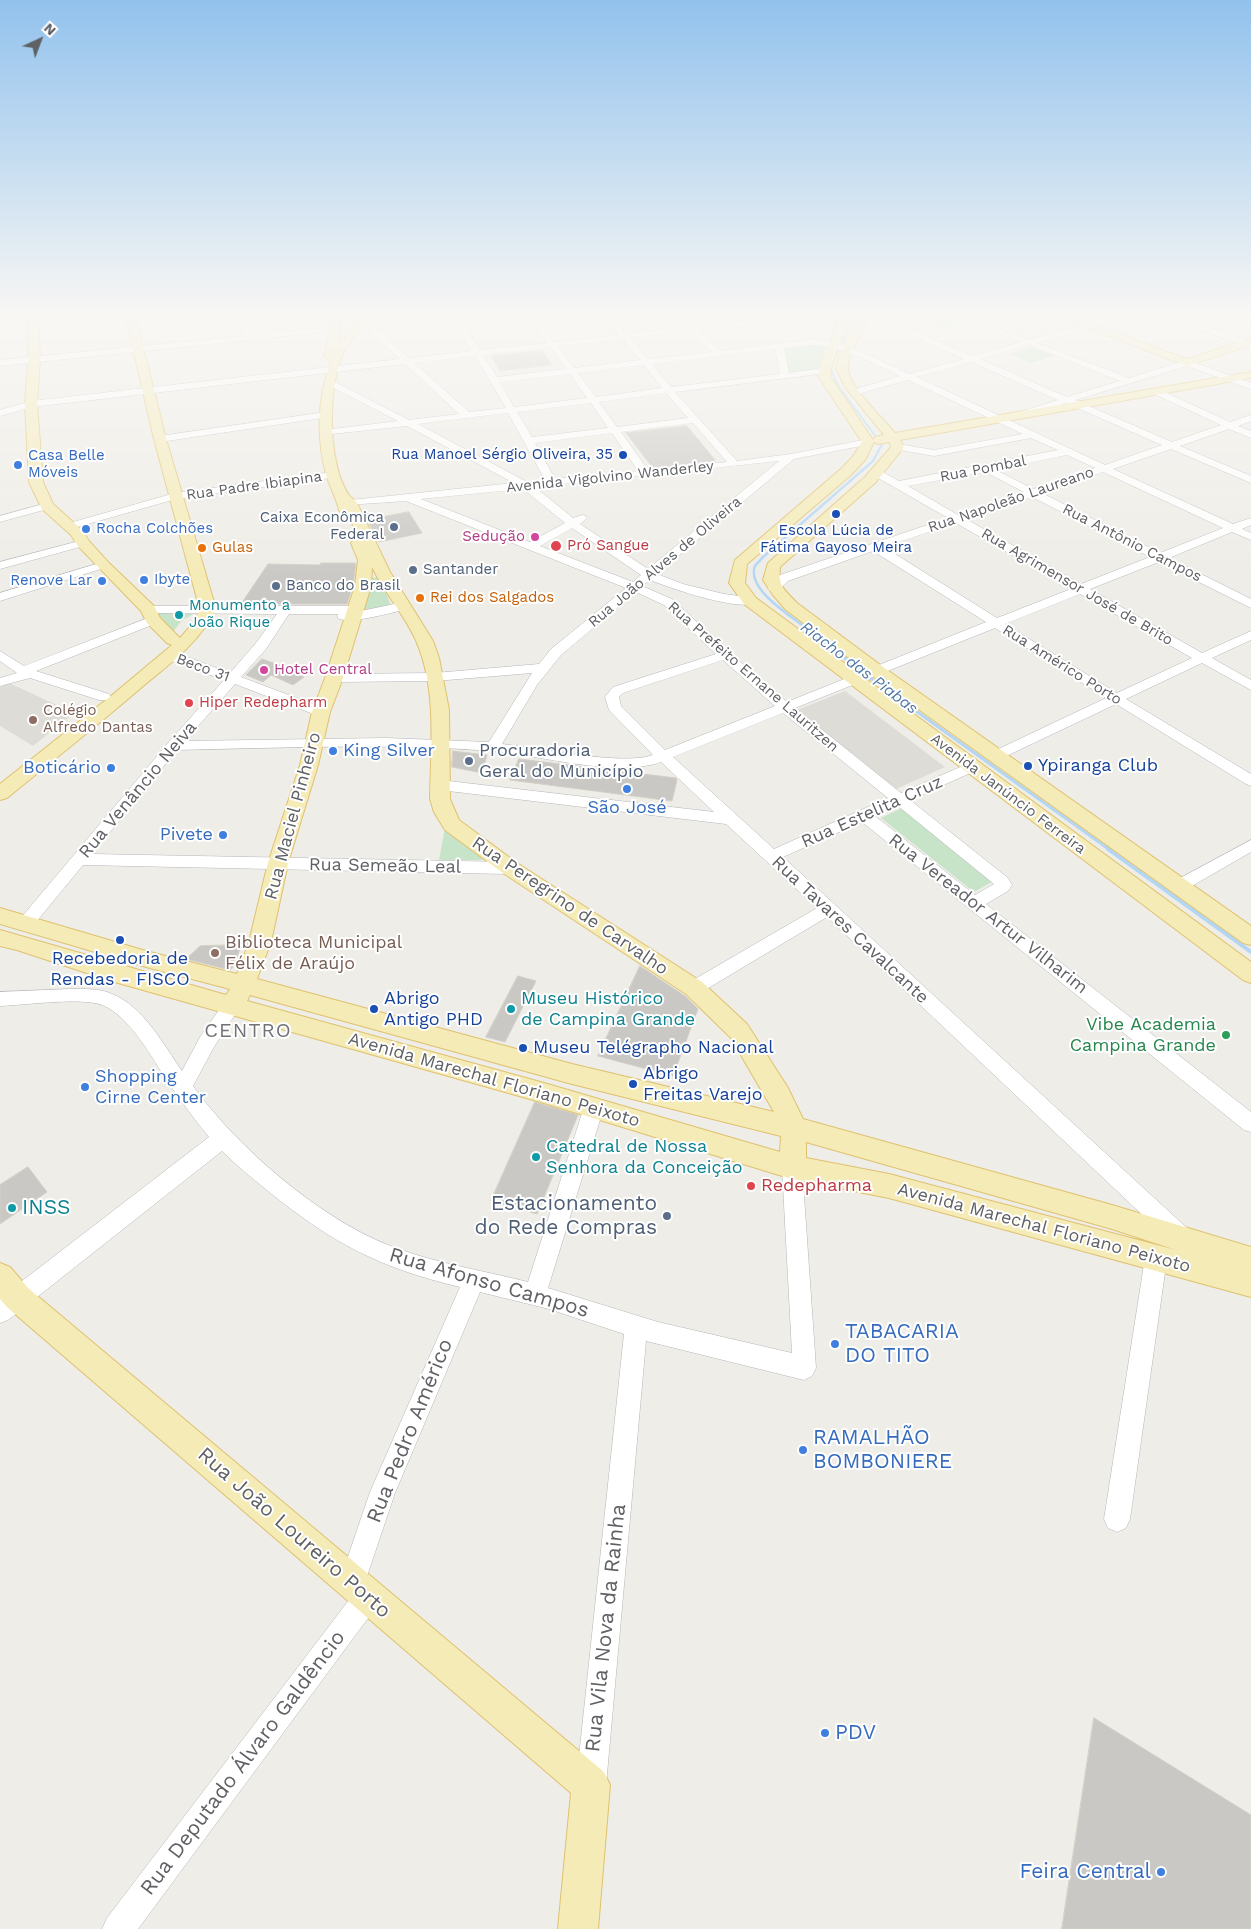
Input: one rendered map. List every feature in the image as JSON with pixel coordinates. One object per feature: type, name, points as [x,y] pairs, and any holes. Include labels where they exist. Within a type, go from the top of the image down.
[{"type":"main road","points":[[0,794],[117,700],[171,648],[201,624],[204,607],[150,401]]},
{"type":"main road","points":[[328,401],[325,433],[334,475],[345,501],[382,572],[425,641],[436,677],[440,710],[440,785]]},
{"type":"main road","points":[[841,401],[870,441]]},
{"type":"main road","points":[[862,401],[892,441]]},
{"type":"main road","points":[[870,441],[892,441],[997,418],[1101,401]]},
{"type":"main road","points":[[31,404],[36,482],[47,506],[70,526],[83,543],[151,615],[171,648]]},
{"type":"main road","points":[[737,583],[740,563],[848,471],[870,441]]},
{"type":"main road","points":[[774,588],[771,580],[773,566],[877,473],[892,441]]},
{"type":"main road","name":"Rua Maciel Pinheiro","points":[[232,1005],[244,984],[260,942],[278,863],[302,790],[321,712],[334,678],[363,586],[365,560],[345,501]]},
{"type":"main road","name":"Avenida Janúncio Ferreira","points":[[737,583],[750,601],[854,681],[1251,974]]},
{"type":"main road","name":"Avenida Janúncio Ferreira","points":[[774,588],[791,606],[877,671],[1251,937]]},
{"type":"main road","points":[[0,774],[16,767],[40,750],[104,697],[171,648]]},
{"type":"main road","name":"Rua Peregrino de Carvalho","points":[[440,785],[440,799],[444,812],[452,825],[510,868],[694,988],[739,1031],[779,1095],[794,1128],[792,1168]]},
{"type":"main road","name":"Avenida Marechal Floriano Peixoto","points":[[0,916],[10,939],[111,972],[594,1107],[792,1168],[889,1186],[1156,1258],[1247,1272]]},
{"type":"main road","name":"Avenida Marechal Floriano Peixoto","points":[[10,939],[146,959],[572,1074],[794,1128],[1112,1217],[1185,1241],[1247,1272]]},
{"type":"main road","name":"Rua João Loureiro Porto","points":[[6,1295],[591,1785]]},
{"type":"main road","name":"Rua Vila Nova da Rainha","points":[[578,1929],[591,1785]]},
{"type":"street","points":[[0,413],[31,404],[56,401]]},
{"type":"street","points":[[369,401],[414,422]]},
{"type":"street","points":[[374,401],[495,464],[578,521],[631,553],[653,572],[679,586],[724,598],[750,601]]},
{"type":"street","points":[[450,401],[466,415]]},
{"type":"street","points":[[506,401],[546,483],[578,521]]},
{"type":"street","points":[[325,433],[583,401]]},
{"type":"street","points":[[593,401],[645,473]]},
{"type":"street","points":[[678,401],[735,464]]},
{"type":"street","points":[[960,401],[1251,537]]},
{"type":"street","points":[[1022,414],[1061,401]]},
{"type":"street","points":[[1067,401],[1251,480]]},
{"type":"street","points":[[1175,401],[1251,435]]},
{"type":"street","points":[[160,439],[326,415]]},
{"type":"street","name":"Rua Napoleão Laureano","points":[[774,588],[784,578],[798,573],[1251,418]]},
{"type":"street","points":[[527,441],[696,420]]},
{"type":"street","points":[[892,441],[934,453],[1032,435]]},
{"type":"street","name":"Avenida Vigolvino Wanderley","points":[[345,501],[409,498],[735,464],[791,457],[870,441]]},
{"type":"street","name":"Rua Pombal","points":[[897,485],[986,469],[1068,451]]},
{"type":"street","name":"Rua João Alves de Oliveira","points":[[493,747],[541,668],[556,652],[791,457]]},
{"type":"street","points":[[495,464],[546,483]]},
{"type":"street","name":"Rua Antônio Campos","points":[[986,469],[1251,604]]},
{"type":"street","name":"Rua Agrimensor José de Brito","points":[[877,473],[1251,686]]},
{"type":"street","name":"Rua Padre Ibiapina","points":[[70,526],[175,496],[334,475]]},
{"type":"street","name":"Rua Prefeito Ernane Lauritzen","points":[[409,498],[668,602],[784,707],[1002,882],[1004,885],[1002,887],[974,903]]},
{"type":"street","points":[[0,519],[47,506]]},
{"type":"street","points":[[532,546],[578,521]]},
{"type":"street","points":[[173,746],[314,743],[440,744],[493,747],[614,763],[640,763],[663,756],[854,681],[995,622],[1251,521]]},
{"type":"street","points":[[0,566],[83,543]]},
{"type":"street","name":"Rua Américo Porto","points":[[875,547],[1251,781]]},
{"type":"street","points":[[0,597],[104,565]]},
{"type":"street","points":[[773,566],[798,573]]},
{"type":"street","points":[[364,574],[382,572]]},
{"type":"street","points":[[653,572],[721,589],[737,583]]},
{"type":"street","points":[[0,682],[27,672],[151,615],[204,607],[283,615],[355,613],[404,606]]},
{"type":"street","points":[[231,611],[355,613]]},
{"type":"street","name":"Rua Venâncio Neiva","points":[[10,939],[80,859],[173,746],[261,646],[283,615]]},
{"type":"street","points":[[995,756],[1251,635]]},
{"type":"street","name":"Beco 31","points":[[171,648],[232,678],[321,712]]},
{"type":"street","points":[[0,655],[9,663],[27,672],[104,697]]},
{"type":"street","name":"Rua Tavares Cavalcante","points":[[725,655],[618,690],[612,697],[614,707],[729,819],[772,856],[1185,1241]]},
{"type":"street","points":[[334,678],[436,677],[541,668]]},
{"type":"street","name":"Rua Estelita Cruz","points":[[772,856],[972,767]]},
{"type":"street","points":[[440,785],[729,819]]},
{"type":"street","name":"Rua Vereador Artur Vilharim","points":[[865,816],[1251,1124]]},
{"type":"street","points":[[1179,886],[1251,845]]},
{"type":"street","name":"Rua Semeão Leal","points":[[80,859],[189,859],[278,863],[510,868]]},
{"type":"street","points":[[694,988],[828,909]]},
{"type":"street","name":"Rua Afonso Campos","points":[[0,999],[61,996],[106,999],[119,1006],[148,1039],[182,1087],[223,1138],[246,1161],[327,1222],[362,1244],[410,1263],[474,1281],[535,1295],[636,1327],[804,1368]]},
{"type":"street","name":"Rua Maciel Pinheiro","points":[[182,1087],[206,1042],[232,1005]]},
{"type":"street","points":[[535,1295],[594,1107]]},
{"type":"street","points":[[6,1295],[223,1138]]},
{"type":"street","name":"Rua Peregrino de Carvalho","points":[[792,1168],[804,1368]]},
{"type":"street","points":[[1117,1519],[1156,1258]]},
{"type":"street","name":"Rua Pedro Américo","points":[[360,1590],[383,1492],[474,1281]]},
{"type":"street","name":"Rua Vila Nova da Rainha","points":[[591,1785],[636,1327]]},
{"type":"street","name":"Rua Deputado Álvaro Galdêncio","points":[[118,1929],[360,1590]]},
{"type":"shaded area","name":"Colégio Alfredo Dantas","points":[[9,683],[74,713],[33,746],[0,726],[0,687]]},
{"type":"shaded area","points":[[845,691],[945,767],[896,789],[797,710]]},
{"type":"green space","points":[[378,577],[382,580],[390,604],[375,610],[360,609],[369,581],[372,578]]},
{"type":"green space","points":[[190,611],[192,615],[182,620],[173,632],[154,612],[176,613]]},
{"type":"green space","points":[[902,808],[995,880],[974,892],[881,818]]},
{"type":"green space","points":[[445,828],[487,860],[439,860]]},
{"type":"building","points":[[687,426],[716,461],[653,468],[626,433]]},
{"type":"building","name":"Caixa Econômica Federal","points":[[409,512],[422,533],[379,542],[367,520]]},
{"type":"building","points":[[321,563],[356,563],[353,586],[347,604],[241,604],[268,564],[320,565]]},
{"type":"building","name":"Hotel Central","points":[[262,659],[304,677],[293,685],[271,675],[263,682],[246,675]]},
{"type":"building","name":"Procuradoria Geral do Município","points":[[453,751],[487,755],[482,773],[452,767]]},
{"type":"building","points":[[519,759],[676,778],[677,780],[672,801],[510,780]]},
{"type":"building","name":"Biblioteca Municipal Félix de Araújo","points":[[241,945],[235,965],[230,970],[186,959],[200,946]]},
{"type":"building","points":[[640,966],[685,996],[698,1009],[673,1076],[598,1056]]},
{"type":"building","name":"Museu Histórico de Campina Grande","points":[[518,976],[536,981],[505,1042],[486,1037]]},
{"type":"building","name":"Catedral de Nossa Senhora da Conceição","points":[[535,1102],[578,1115],[537,1214],[491,1201]]},
{"type":"building","name":"INSS","points":[[28,1167],[47,1192],[0,1224],[0,1185]]},
{"type":"building","name":"Feira Central","points":[[1094,1718],[1251,1815],[1251,1929],[1062,1929]]},
{"type":"waterway","name":"Riacho das Piabas","points":[[849,401],[882,445],[878,451]]},
{"type":"waterway","name":"Riacho das Piabas","points":[[806,628],[763,593],[754,575],[755,566],[873,461],[879,450]]},
{"type":"waterway","name":"Riacho das Piabas","points":[[805,627],[870,678],[1110,850]]},
{"type":"waterway","name":"Riacho das Piabas","points":[[1108,849],[1251,952]]},
{"type":"place","name":"Rua Manoel Sérgio Oliveira, 35","points":[[623,455]]},
{"type":"place","name":"Casa Belle Móveis","points":[[18,465]]},
{"type":"place","name":"Escola Lúcia de Fátima Gayoso Meira","points":[[836,514]]},
{"type":"place","name":"Caixa Econômica Federal","points":[[394,527]]},
{"type":"place","name":"Rocha Colchões","points":[[86,529]]},
{"type":"place","name":"Sedução","points":[[535,537]]},
{"type":"place","name":"Pró Sangue","points":[[556,546]]},
{"type":"place","name":"Gulas","points":[[202,548]]},
{"type":"place","name":"Santander","points":[[413,570]]},
{"type":"place","name":"Ibyte","points":[[144,580]]},
{"type":"place","name":"Renove Lar","points":[[102,581]]},
{"type":"place","name":"Banco do Brasil","points":[[276,586]]},
{"type":"place","name":"Rei dos Salgados","points":[[420,598]]},
{"type":"place","name":"Monumento a João Rique","points":[[179,615]]},
{"type":"place","name":"Hotel Central","points":[[264,670]]},
{"type":"place","name":"Hiper Redepharm","points":[[189,703]]},
{"type":"place","name":"Colégio Alfredo Dantas","points":[[33,720]]},
{"type":"place","name":"King Silver","points":[[333,751]]},
{"type":"place","name":"Procuradoria Geral do Município","points":[[469,761]]},
{"type":"place","name":"Ypiranga Club","points":[[1028,766]]},
{"type":"place","name":"Boticário","points":[[111,768]]},
{"type":"place","name":"São José","points":[[627,789]]},
{"type":"place","name":"Pivete","points":[[223,835]]},
{"type":"place","name":"Recebedoria de Rendas - FISCO","points":[[120,940]]},
{"type":"place","name":"Biblioteca Municipal Félix de Araújo","points":[[215,953]]},
{"type":"place","name":"Abrigo Antigo PHD","points":[[374,1009]]},
{"type":"place","name":"Museu Histórico de Campina Grande","points":[[511,1009]]},
{"type":"place","name":"Vibe Academia Campina Grande","points":[[1226,1035]]},
{"type":"place","name":"Museu Telégrapho Nacional","points":[[523,1048]]},
{"type":"place","name":"Abrigo Freitas Varejo","points":[[633,1084]]},
{"type":"place","name":"Shopping Cirne Center","points":[[85,1087]]},
{"type":"place","name":"Catedral de Nossa Senhora da Conceição","points":[[536,1157]]},
{"type":"place","name":"Redepharma","points":[[751,1186]]},
{"type":"place","name":"INSS","points":[[12,1208]]},
{"type":"place","name":"Estacionamento do Rede Compras","points":[[667,1216]]},
{"type":"place","name":"TABACARIA DO TITO","points":[[835,1344]]},
{"type":"place","name":"RAMALHÃO BOMBONIERE","points":[[803,1450]]},
{"type":"place","name":"PDV","points":[[825,1733]]},
{"type":"place","name":"Feira Central","points":[[1161,1872]]},
{"type":"district","name":"CENTRO","points":[[248,1031]]}]
